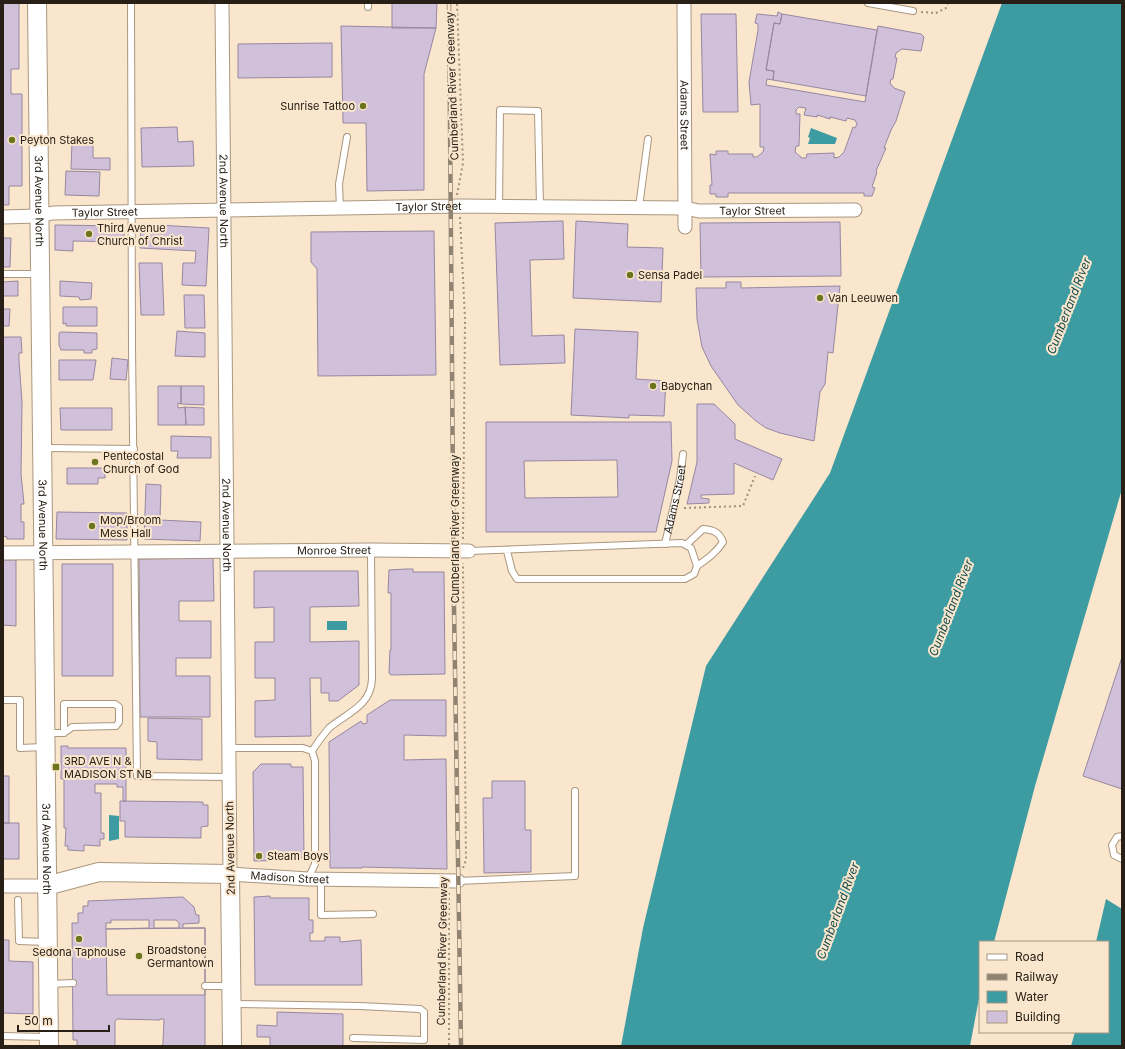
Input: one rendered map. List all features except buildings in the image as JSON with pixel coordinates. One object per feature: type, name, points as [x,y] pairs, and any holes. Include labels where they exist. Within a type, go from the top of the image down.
[{"type":"street","name":"3rd Avenue North","points":[[37,3],[44,740],[49,1042]]},
{"type":"street","name":"2nd Avenue North","points":[[222,3],[232,1046]]},
{"type":"street","name":"Adams Street","points":[[684,3],[685,227]]},
{"type":"street","name":"Taylor Street","points":[[3,217],[38,216],[53,213],[459,206],[639,207],[684,208],[699,211],[855,210]]},
{"type":"street","name":"Monroe Street","points":[[3,553],[371,550],[466,552]]},
{"type":"street","name":"Madison Street","points":[[3,886],[46,886],[75,877],[99,872],[230,874],[315,879],[453,881]]},
{"type":"lane","points":[[131,3],[131,212],[138,776],[229,777]]},
{"type":"lane","points":[[868,3],[913,11]]},
{"type":"lane","points":[[499,207],[500,110],[538,110],[540,207]]},
{"type":"lane","points":[[340,209],[339,184],[347,137]]},
{"type":"lane","points":[[639,207],[648,139]]},
{"type":"lane","points":[[3,274],[39,274]]},
{"type":"lane","points":[[41,448],[134,449]]},
{"type":"lane","name":"Adams Street","points":[[665,544],[680,479],[683,454]]},
{"type":"lane","points":[[507,551],[512,571],[517,579],[685,579],[694,574],[697,566],[713,555],[718,549],[723,542],[720,534],[713,530],[703,528],[686,545],[690,548],[697,566]]},
{"type":"lane","name":"Monroe Street","points":[[466,552],[682,543],[686,545]]},
{"type":"lane","points":[[312,751],[328,729],[366,701],[372,687],[371,550]]},
{"type":"lane","points":[[3,700],[20,700],[20,748],[64,732],[72,727],[116,726],[119,722],[119,707],[115,704],[64,704],[64,732]]},
{"type":"lane","points":[[229,748],[303,748],[312,751]]},
{"type":"lane","points":[[312,751],[315,761],[315,879],[321,915],[373,914]]},
{"type":"lane","points":[[453,881],[575,876],[575,791]]},
{"type":"lane","points":[[1122,836],[1117,837],[1112,845],[1114,855],[1122,859]]},
{"type":"lane","points":[[18,900],[19,941],[47,942]]},
{"type":"lane","points":[[47,984],[73,983]]},
{"type":"lane","points":[[205,986],[231,995],[360,1006],[420,1009],[424,1012],[424,1040],[353,1038]]},
{"type":"lane","points":[[3,1036],[49,1042]]},
{"type":"path","name":"Cumberland River Greenway","points":[[449,1046],[453,881],[450,873],[463,868],[466,860],[465,319],[459,206],[456,192],[463,163],[458,3]]},
{"type":"path","points":[[913,11],[936,13],[946,8],[948,3]]},
{"type":"path","points":[[684,508],[743,506],[755,476]]},
{"type":"water","name":"Cumberland River","points":[[1002,3],[1122,3],[1122,489],[1035,786],[994,941],[979,941],[979,998],[970,1046],[621,1046],[643,928],[706,666],[830,473]]},
{"type":"water","points":[[811,128],[837,138],[835,144],[808,144],[810,138],[808,137]]},
{"type":"water","points":[[327,621],[347,621],[347,630],[327,630]]},
{"type":"water","points":[[109,815],[119,816],[119,839],[109,841]]},
{"type":"water","points":[[1106,899],[1122,909],[1122,1046],[1071,1046],[1075,1033],[1109,1033],[1109,941],[1096,941]]},
{"type":"railway","points":[[449,3],[454,607],[461,1046]]},
{"type":"place","name":"Sunrise Tattoo","points":[[363,106]]},
{"type":"place","name":"Peyton Stakes","points":[[12,140]]},
{"type":"place","name":"Third Avenue Church of Christ","points":[[89,234]]},
{"type":"place","name":"Sensa Padel","points":[[630,275]]},
{"type":"place","name":"Van Leeuwen","points":[[820,298]]},
{"type":"place","name":"Babychan","points":[[653,386]]},
{"type":"place","name":"Pentecostal Church of God","points":[[95,462]]},
{"type":"place","name":"Mop/Broom Mess Hall","points":[[92,526]]},
{"type":"place","name":"3RD AVE N & MADISON ST NB","points":[[56,767]]},
{"type":"place","name":"Steam Boys","points":[[259,856]]},
{"type":"place","name":"Sedona Taphouse","points":[[79,939]]},
{"type":"place","name":"Broadstone Germantown","points":[[139,956]]}]
